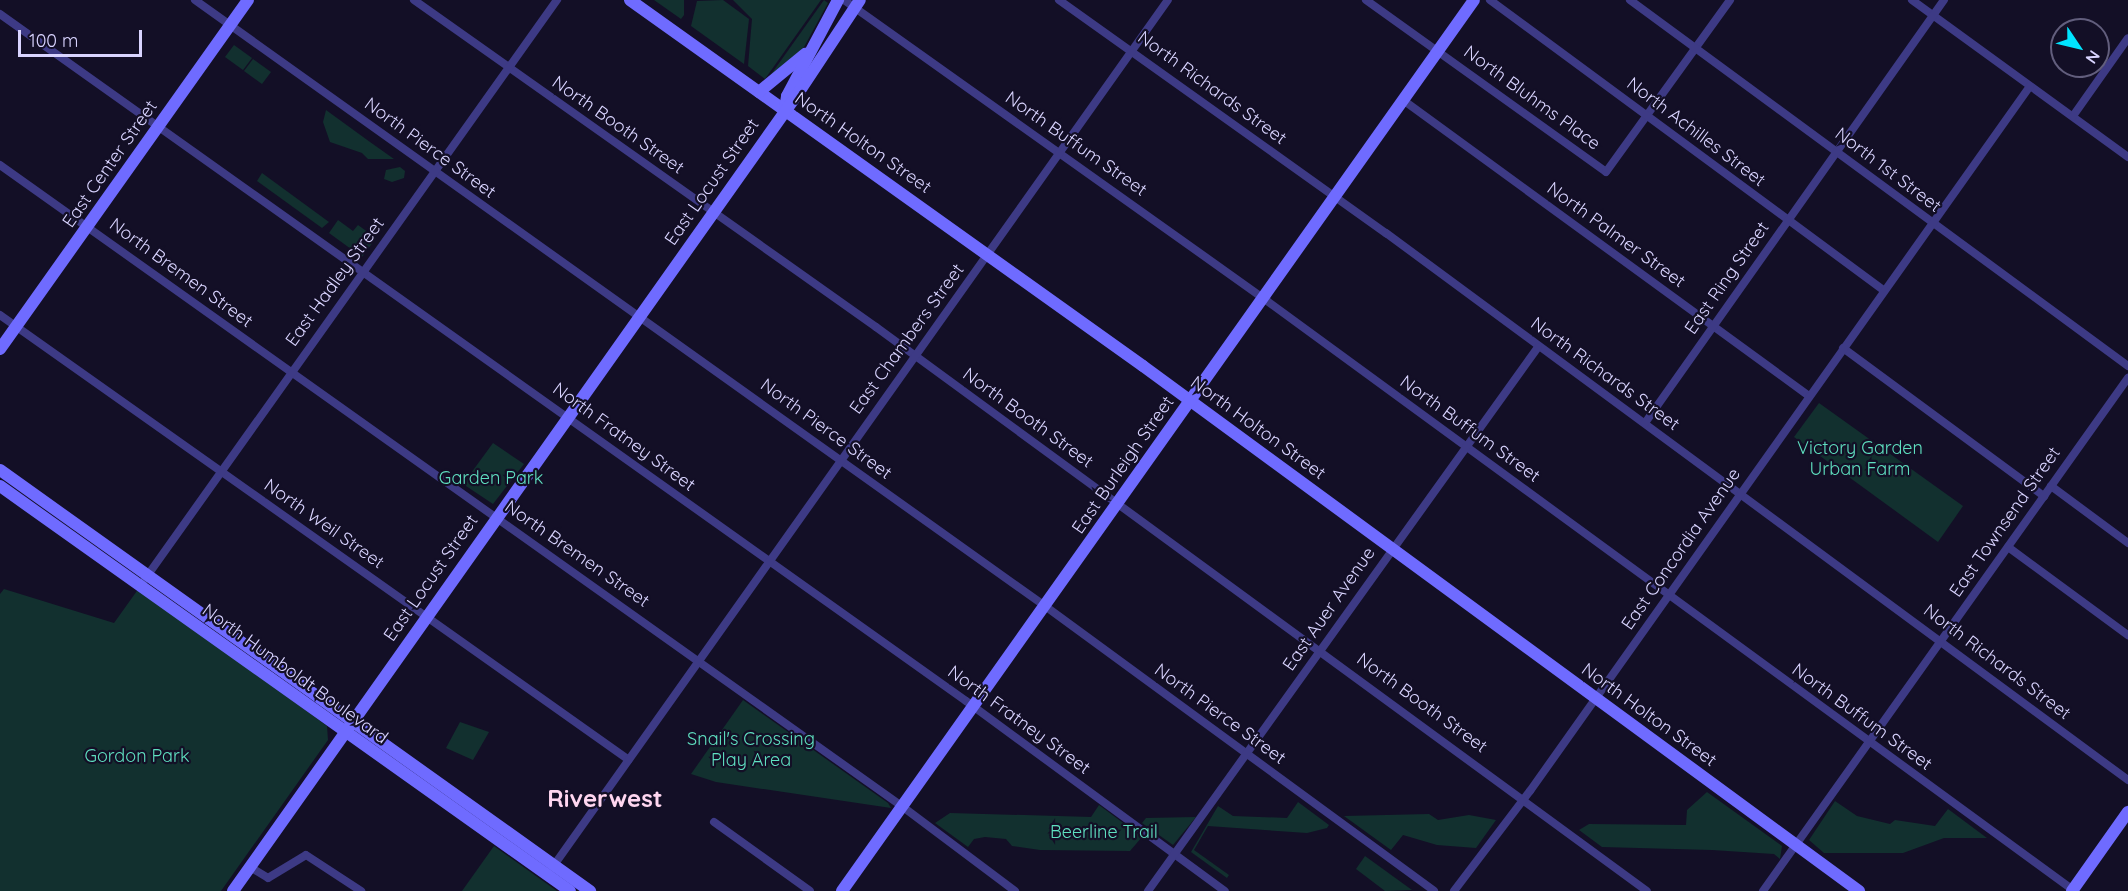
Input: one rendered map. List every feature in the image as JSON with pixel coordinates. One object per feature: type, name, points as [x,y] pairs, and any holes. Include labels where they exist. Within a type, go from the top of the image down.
[{"type":"main road","name":"East Center Street","points":[[0,349],[248,0]]},
{"type":"main road","name":"North Holton Street","points":[[630,0],[988,254],[1859,891]]},
{"type":"main road","name":"East Locust Street","points":[[785,110],[786,96],[838,0]]},
{"type":"main road","name":"East Burleigh Street","points":[[842,891],[1474,0]]},
{"type":"main road","name":"East Locust Street","points":[[233,891],[713,213],[858,4]]},
{"type":"main road","points":[[759,92],[812,47]]},
{"type":"main road","points":[[0,470],[144,581]]},
{"type":"main road","name":"North Humboldt Boulevard","points":[[0,486],[352,722],[551,870],[570,891]]},
{"type":"main road","name":"North Humboldt Boulevard","points":[[144,581],[345,733],[551,870],[590,891]]},
{"type":"main road","points":[[2072,891],[2128,812]]},
{"type":"street","name":"North Pierce Street","points":[[195,0],[1045,606],[1434,891]]},
{"type":"street","name":"North Booth Street","points":[[414,0],[1118,502],[1321,649],[1647,891]]},
{"type":"street","name":"East Hadley Street","points":[[144,581],[290,372],[364,272],[557,0]]},
{"type":"street","name":"North Buffum Street","points":[[844,0],[858,4],[2072,891]]},
{"type":"street","name":"North Richards Street","points":[[1059,0],[1335,196],[2128,780]]},
{"type":"street","name":"East Chambers Street","points":[[551,870],[1168,0]]},
{"type":"street","points":[[1366,0],[1438,51]]},
{"type":"street","name":"North Achilles Street","points":[[1490,0],[1884,290]]},
{"type":"street","name":"North 1st Street","points":[[1630,0],[2128,366]]},
{"type":"street","points":[[1646,116],[1730,0]]},
{"type":"street","points":[[1911,0],[2128,157]]},
{"type":"street","name":"East Ring Street","points":[[1645,423],[1944,0]]},
{"type":"street","name":"North Fratney Street","points":[[0,14],[974,707],[1225,891]]},
{"type":"street","points":[[2073,117],[2128,38]]},
{"type":"street","name":"North Bluhms Place","points":[[1438,51],[1606,172],[1646,116]]},
{"type":"street","name":"East Concordia Avenue","points":[[1454,891],[1524,799],[2030,86]]},
{"type":"street","name":"North Palmer Street","points":[[1403,100],[1809,396]]},
{"type":"street","name":"North Bremen Street","points":[[0,165],[699,661],[903,807],[1015,891]]},
{"type":"street","name":"North Weil Street","points":[[0,315],[629,760]]},
{"type":"street","name":"East Auer Avenue","points":[[1148,891],[1538,347]]},
{"type":"street","points":[[1843,348],[2044,496]]},
{"type":"street","name":"East Townsend Street","points":[[1763,891],[2128,378]]},
{"type":"street","points":[[2051,486],[2128,543]]},
{"type":"street","points":[[2007,547],[2128,634]]},
{"type":"street","points":[[714,822],[810,891]]},
{"type":"street","points":[[250,867],[268,878],[306,855],[361,891]]},
{"type":"green space","points":[[654,0],[684,0],[684,15],[681,19]]},
{"type":"green space","points":[[723,0],[749,19],[744,64],[691,26],[697,1]]},
{"type":"green space","points":[[733,0],[821,0],[765,79],[748,66],[752,19]]},
{"type":"green space","points":[[824,0],[828,3],[804,47],[767,80]]},
{"type":"green space","points":[[234,45],[252,58],[243,70],[225,57]]},
{"type":"green space","points":[[253,59],[271,72],[262,84],[244,71]]},
{"type":"green space","points":[[326,110],[394,159],[368,159],[362,153],[330,142],[323,122]]},
{"type":"green space","points":[[400,167],[405,171],[404,178],[392,182],[384,179],[386,170]]},
{"type":"green space","points":[[262,173],[329,222],[322,228],[257,181]]},
{"type":"green space","points":[[338,220],[353,231],[358,225],[376,238],[362,257],[329,233]]},
{"type":"green space","name":"Victory Garden Urban Farm","points":[[1819,403],[1963,506],[1938,542],[1794,437]]},
{"type":"green space","name":"Garden Park","points":[[493,443],[524,464],[493,504],[463,484]]},
{"type":"green space","name":"Gordon Park","points":[[139,588],[327,726],[328,740],[221,891],[0,891],[0,594],[4,589],[114,623]]},
{"type":"green space","name":"Snail's Crossing Play Area","points":[[743,700],[888,803],[891,808],[716,782],[691,774]]},
{"type":"green space","points":[[460,722],[489,732],[473,760],[446,748]]},
{"type":"green space","points":[[1707,792],[1782,846],[1780,859],[1774,854],[1602,847],[1579,830],[1589,824],[1686,825],[1687,810]]},
{"type":"green space","points":[[1835,801],[1857,816],[1890,824],[1895,820],[1935,826],[1948,809],[1987,838],[1944,838],[1903,853],[1824,853],[1809,840]]},
{"type":"green space","name":"Beerline Trail","points":[[1298,802],[1329,825],[1327,828],[1307,833],[1208,826],[1194,850],[1229,875],[1227,878],[1191,852],[1218,806],[1233,816],[1287,818]]},
{"type":"green space","name":"Beerline Trail","points":[[1099,805],[1142,837],[1130,851],[1040,850],[1012,846],[1006,839],[985,837],[974,839],[968,847],[935,823],[950,813],[1091,817]]},
{"type":"green space","points":[[1429,814],[1438,820],[1469,815],[1496,820],[1476,848],[1437,845],[1403,835],[1391,850],[1344,816]]},
{"type":"green space","name":"Beerline Trail","points":[[1196,817],[1173,845],[1142,823],[1146,818]]},
{"type":"green space","points":[[494,846],[557,891],[462,891]]},
{"type":"green space","points":[[1365,856],[1412,890],[1385,891],[1356,869]]},
{"type":"district","name":"Riverwest","points":[[605,799]]}]
